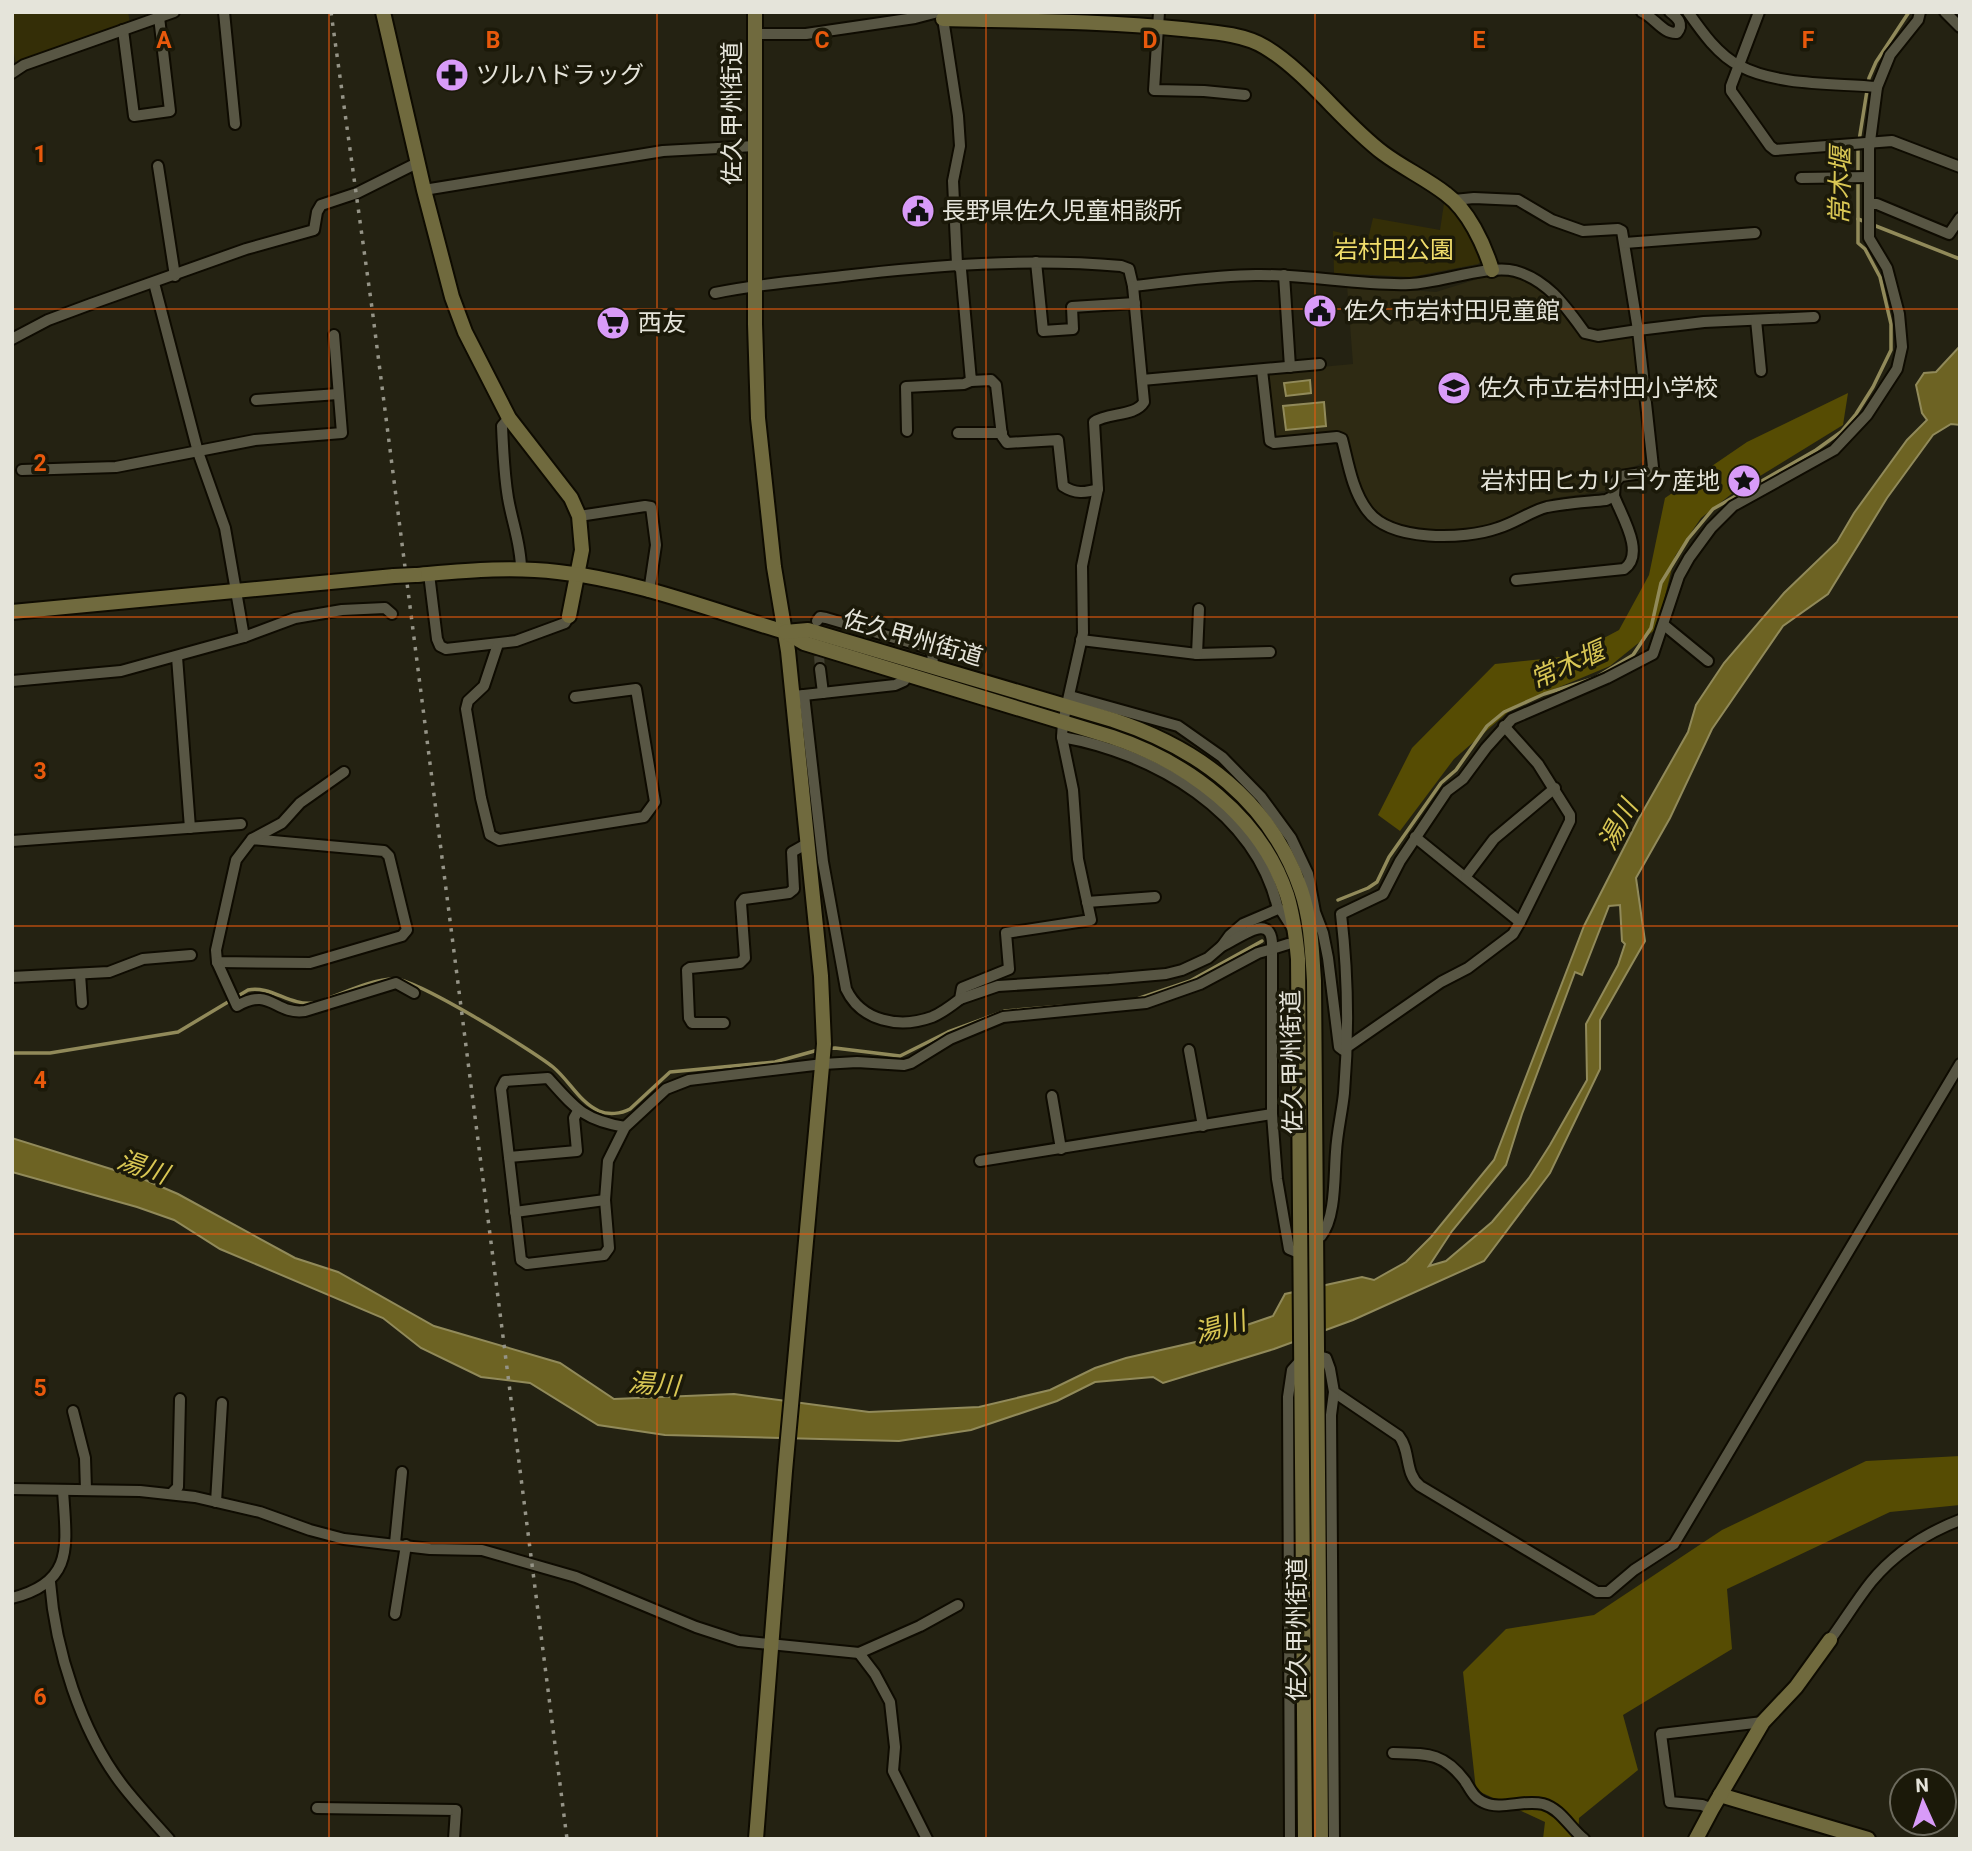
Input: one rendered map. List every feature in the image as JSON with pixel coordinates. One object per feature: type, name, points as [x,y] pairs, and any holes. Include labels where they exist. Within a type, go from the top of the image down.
[{"type":"street","points":[[224,12],[236,124]]},
{"type":"street","points":[[383,12],[417,163],[446,274],[465,332],[509,418],[563,488],[579,516],[582,551],[569,616],[565,623],[516,641],[498,644],[446,649],[440,646],[422,574]]},
{"type":"street","name":"佐久甲州街道","points":[[755,12],[758,418],[774,567],[785,632]]},
{"type":"street","points":[[1642,12],[1667,32],[1677,33],[1681,24],[1670,12]]},
{"type":"street","points":[[1688,12],[1709,40],[1738,66],[1773,78],[1870,87]]},
{"type":"street","points":[[1759,12],[1731,91],[1775,150],[1892,141],[1960,167]]},
{"type":"street","points":[[1324,923],[1384,894],[1399,861],[1447,791],[1464,779],[1504,726],[1521,714],[1597,683],[1653,654],[1679,576],[1711,527],[1733,506],[1834,450],[1867,415],[1897,369],[1902,347],[1899,314],[1887,268],[1869,238],[1869,204],[1862,178],[1870,87],[1890,55],[1918,20],[1920,12]]},
{"type":"street","points":[[1945,12],[1960,27]]},
{"type":"street","points":[[12,73],[24,65],[172,13]]},
{"type":"street","points":[[755,34],[806,34],[893,17],[941,14],[1158,20],[1251,41],[1262,45],[1282,60],[1369,142],[1454,200],[1471,225],[1492,270]]},
{"type":"street","points":[[941,14],[960,146],[953,181],[957,264],[961,270],[971,381]]},
{"type":"street","points":[[123,30],[134,116],[170,111],[159,17]]},
{"type":"street","points":[[1158,20],[1154,90],[1245,95]]},
{"type":"street","points":[[424,190],[663,151],[755,146]]},
{"type":"street","points":[[12,340],[59,316],[246,249],[314,230],[321,205],[356,193],[417,163]]},
{"type":"street","points":[[158,166],[175,276]]},
{"type":"street","points":[[1801,178],[1862,178]]},
{"type":"street","points":[[1454,200],[1518,200],[1552,220],[1583,231],[1618,229],[1624,236],[1638,330],[1653,467],[1649,472],[1621,476],[1615,482],[1614,496],[1630,536],[1633,558],[1630,565],[1624,569],[1516,580]]},
{"type":"street","points":[[1869,204],[1877,204],[1950,234],[1960,218]]},
{"type":"street","points":[[1625,243],[1755,233]]},
{"type":"street","points":[[1036,262],[1043,331],[1073,329],[1072,307],[1135,303]]},
{"type":"street","points":[[715,293],[755,285],[957,264],[1071,262],[1122,266],[1129,269],[1135,303],[1144,402],[1142,407],[1101,417],[1094,422],[1098,489],[1082,566],[1081,640],[1063,730],[1073,790],[1078,859],[1091,920],[1006,933],[1009,969],[962,988],[960,999]]},
{"type":"street","points":[[1133,286],[1253,275],[1407,284],[1434,282],[1492,270],[1513,270],[1540,282],[1559,298],[1585,333],[1591,336],[1704,322],[1814,317]]},
{"type":"street","points":[[1284,275],[1290,367]]},
{"type":"street","points":[[154,283],[198,452],[225,528],[244,637]]},
{"type":"street","points":[[1756,320],[1761,371]]},
{"type":"street","points":[[22,470],[116,467],[255,440],[342,433],[334,335]]},
{"type":"street","points":[[1142,380],[1320,364]]},
{"type":"street","points":[[1262,370],[1270,441],[1274,443],[1337,437],[1342,439],[1356,487],[1367,510],[1374,519],[1398,531],[1418,536],[1477,533],[1516,522],[1545,508],[1606,500],[1614,496]]},
{"type":"street","points":[[907,431],[906,387],[991,380],[996,384],[1002,433],[1007,443],[1058,440],[1063,486],[1070,491],[1084,493],[1098,489]]},
{"type":"street","points":[[268,386],[269,399]]},
{"type":"street","points":[[256,400],[338,394]]},
{"type":"street","points":[[509,418],[502,426],[503,457],[509,501],[521,551],[521,569]]},
{"type":"street","points":[[958,433],[1002,433]]},
{"type":"street","points":[[579,516],[650,507],[656,545],[649,592]]},
{"type":"street","points":[[12,612],[394,576],[521,569],[576,575],[649,592],[785,632],[798,695],[840,963],[851,999],[865,1013],[902,1022],[930,1018],[960,999],[998,986],[1166,974],[1195,965],[1222,946],[1256,928],[1264,929],[1270,933],[1272,949],[1272,1114],[1277,1179],[1289,1249],[1301,1257]]},
{"type":"street","points":[[12,681],[121,671],[244,637],[295,618],[342,610],[385,608],[392,614]]},
{"type":"street","points":[[1197,654],[1199,609]]},
{"type":"street","points":[[817,621],[820,617],[826,618],[932,649],[933,667]]},
{"type":"street","points":[[1664,625],[1708,661]]},
{"type":"street","name":"佐久甲州街道","points":[[785,632],[807,630],[933,667],[1068,701],[1161,738],[1197,757],[1223,777],[1250,804],[1282,848],[1301,890],[1311,913],[1314,981],[1321,1839]]},
{"type":"street","name":"佐久甲州街道","points":[[785,632],[804,643],[907,674],[1063,730],[1137,745],[1158,755],[1218,795],[1251,831],[1275,866],[1286,892],[1299,986],[1305,1839]]},
{"type":"street","points":[[1081,640],[1197,654],[1270,652]]},
{"type":"street","points":[[498,644],[488,678],[484,686],[468,701],[467,709],[481,798],[490,835],[499,840],[644,817],[655,802],[636,689],[575,697]]},
{"type":"street","points":[[177,657],[190,828]]},
{"type":"street","points":[[820,669],[823,693]]},
{"type":"street","points":[[798,695],[895,685],[904,681],[907,674]]},
{"type":"street","points":[[756,1839],[824,1044],[798,695]]},
{"type":"street","points":[[1311,913],[1323,933],[1339,1047],[1343,1050],[1441,982],[1468,968],[1513,934],[1570,821],[1570,815],[1538,764],[1504,726]]},
{"type":"street","points":[[625,1127],[590,1119],[578,1111],[548,1078],[505,1082],[501,1089],[521,1260],[527,1264],[604,1255],[610,1248],[605,1200],[608,1161],[625,1127],[666,1089],[689,1080],[823,1062],[904,1065],[950,1039],[1011,1015],[1146,1003],[1200,984],[1292,937],[1282,910],[1278,909],[1274,891],[1252,849],[1237,828],[1204,799],[1133,758],[1087,742],[1063,730]]},
{"type":"street","points":[[344,772],[300,803],[282,823],[253,839],[236,860],[216,950],[217,962],[237,1006],[249,999],[265,999],[297,1012],[396,984],[414,993]]},
{"type":"street","points":[[1466,876],[1494,839],[1555,788]]},
{"type":"street","points":[[12,841],[242,824]]},
{"type":"street","points":[[1415,837],[1520,922]]},
{"type":"street","points":[[217,962],[310,963],[402,936],[407,930],[389,856],[384,851],[253,839]]},
{"type":"street","points":[[724,1023],[692,1023],[689,1018],[687,970],[740,963],[745,958],[741,903],[744,899],[789,893],[794,889],[792,852],[808,843]]},
{"type":"street","points":[[1087,902],[1155,897]]},
{"type":"street","points":[[1222,946],[1243,924],[1278,909]]},
{"type":"street","points":[[1316,1237],[1326,1230],[1334,1190],[1347,1046],[1349,1007],[1340,914]]},
{"type":"street","points":[[12,977],[109,972],[143,959],[191,955]]},
{"type":"street","points":[[80,974],[82,1003]]},
{"type":"street","points":[[1189,1050],[1203,1126]]},
{"type":"street","points":[[1334,1392],[1405,1443],[1411,1475],[1420,1486],[1597,1592],[1608,1592],[1634,1570],[1674,1544],[1960,1064]]},
{"type":"street","points":[[1052,1096],[1061,1149]]},
{"type":"street","points":[[509,1157],[577,1151],[574,1118],[578,1111]]},
{"type":"street","points":[[981,1161],[1272,1114]]},
{"type":"street","points":[[516,1212],[605,1200]]},
{"type":"street","points":[[1318,1349],[1326,1358],[1334,1392],[1331,1429],[1334,1839]]},
{"type":"street","points":[[1290,1839],[1288,1397],[1289,1378],[1301,1355]]},
{"type":"street","points":[[172,1494],[178,1488],[180,1399]]},
{"type":"street","points":[[216,1502],[222,1403]]},
{"type":"street","points":[[73,1411],[85,1458],[86,1489]]},
{"type":"street","points":[[395,1614],[402,1472]]},
{"type":"street","points":[[12,1489],[86,1489],[172,1494],[260,1513],[344,1539],[430,1549],[482,1550],[576,1577],[696,1627],[739,1641],[771,1645],[859,1654],[958,1605]]},
{"type":"street","points":[[12,1598],[50,1582],[64,1557],[66,1545],[63,1490]]},
{"type":"street","points":[[1696,1839],[1763,1722],[1796,1687],[1873,1580],[1896,1558],[1928,1535],[1960,1520]]},
{"type":"street","points":[[50,1582],[52,1613],[60,1651],[91,1735],[122,1785],[169,1839]]},
{"type":"street","points":[[859,1654],[875,1674],[890,1702],[895,1747],[892,1771],[927,1839]]},
{"type":"street","points":[[1712,1809],[1702,1805],[1670,1802],[1661,1734],[1763,1722]]},
{"type":"street","points":[[1393,1752],[1441,1757],[1484,1803],[1543,1804],[1552,1808],[1584,1839]]},
{"type":"street","points":[[1720,1795],[1868,1839]]},
{"type":"street","points":[[317,1808],[456,1810],[454,1839]]},
{"type":"shaded area","name":"佐久市立岩村田小学校","points":[[1500,275],[1527,280],[1558,300],[1587,338],[1596,341],[1634,334],[1648,458],[1610,476],[1605,491],[1554,498],[1488,525],[1470,529],[1417,531],[1397,526],[1371,510],[1359,488],[1343,433],[1276,440],[1274,438],[1267,372],[1353,364],[1347,285],[1436,292],[1487,276]]},
{"type":"shaded area","name":"湯川","points":[[1960,346],[1960,425],[1951,424],[1933,435],[1887,498],[1828,594],[1783,626],[1712,729],[1670,818],[1636,878],[1645,941],[1600,1020],[1600,1069],[1550,1173],[1484,1261],[1353,1320],[1274,1349],[1163,1383],[1153,1377],[1095,1382],[1057,1401],[971,1430],[899,1441],[665,1435],[598,1425],[530,1383],[481,1377],[421,1348],[383,1318],[220,1249],[174,1220],[12,1172],[12,1138],[143,1179],[178,1194],[295,1258],[338,1272],[434,1326],[560,1363],[614,1399],[734,1394],[869,1412],[979,1407],[1050,1390],[1095,1368],[1200,1341],[1273,1316],[1285,1294],[1362,1277],[1374,1280],[1406,1262],[1431,1237],[1494,1160],[1584,926],[1638,820],[1688,732],[1696,705],[1724,663],[1784,593],[1837,542],[1854,513],[1907,440],[1927,420],[1922,413],[1916,385],[1924,373],[1936,372]],"holes":[[[1620,905],[1622,941],[1625,944],[1618,965],[1586,1024],[1587,1080],[1550,1145],[1529,1178],[1492,1222],[1446,1261],[1429,1266],[1452,1231],[1506,1165],[1522,1114],[1575,972],[1582,975],[1609,906]]]},
{"type":"shaded area","points":[[1310,380],[1311,393],[1286,396],[1284,383]]},
{"type":"shaded area","points":[[1848,393],[1843,425],[1734,492],[1701,518],[1675,556],[1657,628],[1610,666],[1516,705],[1454,759],[1400,831],[1378,815],[1412,748],[1495,664],[1570,656],[1619,630],[1649,575],[1665,498],[1747,442]]},
{"type":"shaded area","points":[[1324,402],[1326,426],[1286,430],[1283,406]]},
{"type":"shaded area","points":[[1960,1456],[1960,1505],[1890,1512],[1727,1589],[1732,1649],[1623,1715],[1638,1770],[1579,1818],[1578,1839],[1543,1839],[1545,1822],[1476,1790],[1463,1672],[1506,1629],[1594,1615],[1722,1530],[1866,1461]]},
{"type":"green space","points":[[12,12],[128,12],[130,23],[16,65],[12,42]]},
{"type":"green space","name":"岩村田公園","points":[[1445,197],[1475,244],[1481,261],[1478,264],[1411,277],[1334,273],[1333,231],[1368,239],[1373,218],[1440,230]]},
{"type":"waterway","name":"常木堰","points":[[1338,900],[1377,882],[1389,857],[1441,783],[1456,770],[1487,726],[1504,712],[1544,694],[1595,678],[1633,655],[1651,628],[1661,583],[1688,539],[1713,509],[1816,450],[1841,432],[1856,414],[1891,350],[1891,324],[1880,277],[1865,249],[1858,243],[1858,147],[1869,78],[1876,62],[1909,12]]},
{"type":"waterway","points":[[1858,219],[1960,259]]},
{"type":"waterway","points":[[1137,999],[1190,981],[1262,941]]},
{"type":"waterway","points":[[327,999],[378,981],[394,979],[406,982],[474,1016],[522,1046],[559,1072],[592,1107],[606,1113],[619,1113],[630,1109],[670,1072],[775,1062],[818,1050]]},
{"type":"waterway","points":[[12,1053],[50,1053],[178,1032],[248,990],[264,990],[296,1002],[313,1003]]},
{"type":"waterway","points":[[826,1049],[900,1056],[948,1032],[1005,1011],[1064,1006]]},
{"type":"tunnel","points":[[818,641],[820,669]]},
{"type":"railway","points":[[331,12],[372,308],[567,1839]]},
{"type":"place","name":"ツルハドラッグ","points":[[452,75]]},
{"type":"place","name":"長野県佐久児童相談所","points":[[918,211]]},
{"type":"place","name":"佐久市岩村田児童館","points":[[1320,311]]},
{"type":"place","name":"西友","points":[[613,323]]},
{"type":"place","name":"佐久市立岩村田小学校","points":[[1454,388]]},
{"type":"place","name":"岩村田ヒカリゴケ産地","points":[[1744,481]]}]
